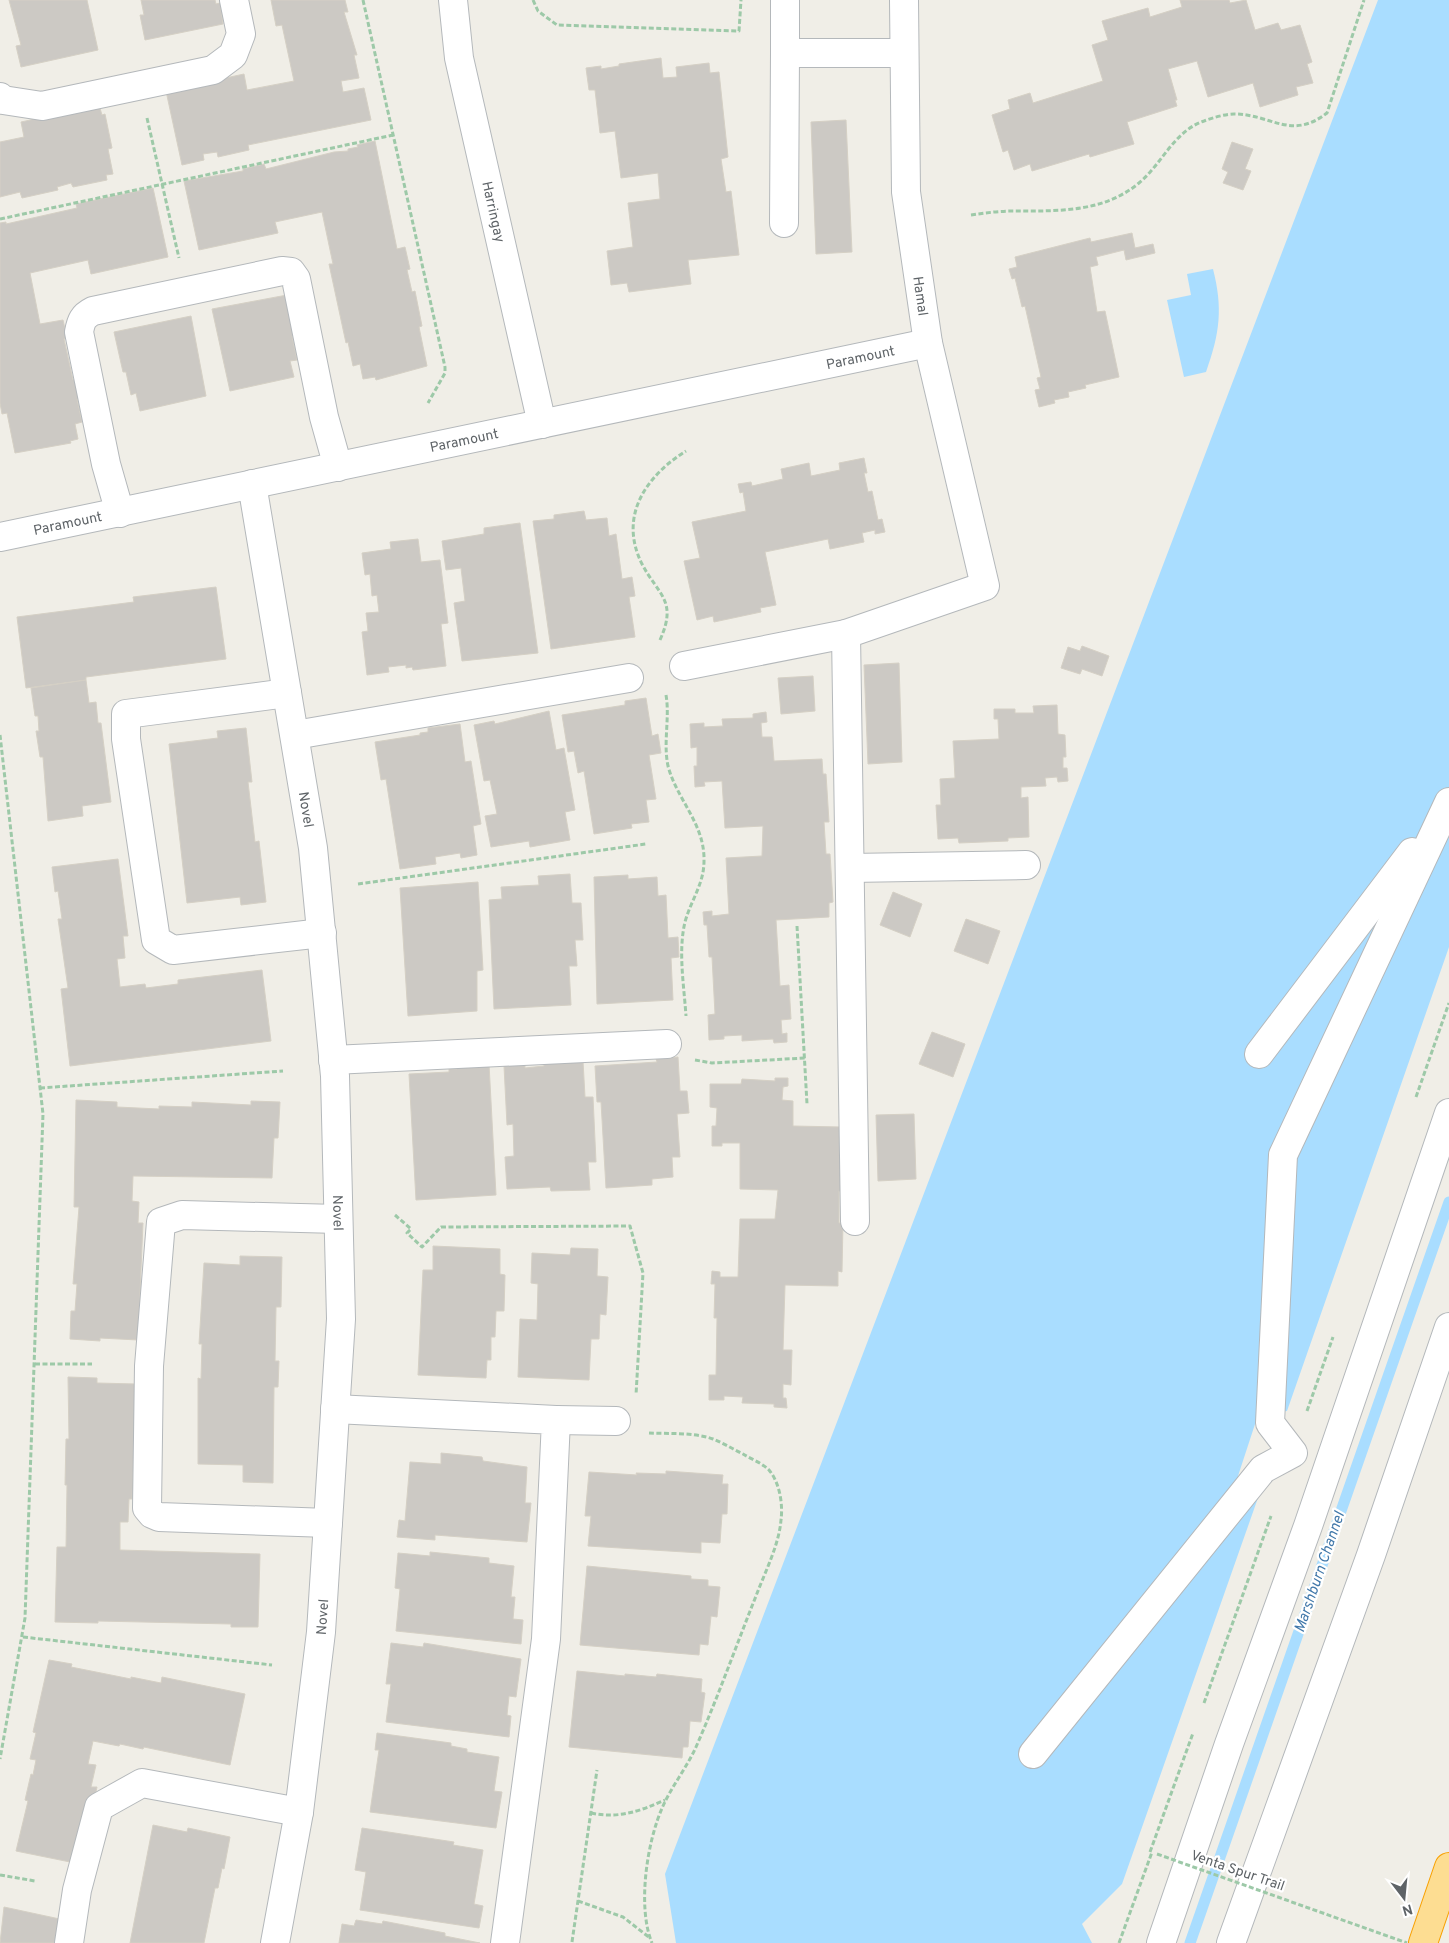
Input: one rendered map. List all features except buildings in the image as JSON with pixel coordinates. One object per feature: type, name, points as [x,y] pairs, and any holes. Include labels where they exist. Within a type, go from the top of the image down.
[{"type":"highway","points":[[1423,1943],[1449,1867]]},
{"type":"street","points":[[0,97],[2,100],[42,106],[213,70],[234,56],[241,34],[234,0]]},
{"type":"street","name":"Harringay","points":[[453,0],[459,58],[542,424]]},
{"type":"street","points":[[784,223],[785,0]]},
{"type":"street","name":"Hamal","points":[[846,634],[985,586],[928,343],[906,192],[904,0]]},
{"type":"street","points":[[785,53],[904,53]]},
{"type":"street","points":[[120,513],[106,464],[79,332],[80,324],[84,316],[93,311],[195,288],[282,271],[291,272],[296,279],[324,417],[338,467]]},
{"type":"street","name":"Paramount","points":[[0,537],[928,343]]},
{"type":"street","name":"Novel","points":[[252,484],[313,848],[333,1060],[341,1319],[321,1632],[299,1812],[275,1943]]},
{"type":"street","points":[[684,666],[846,634],[855,1221]]},
{"type":"street","points":[[295,735],[629,678]]},
{"type":"street","points":[[287,693],[126,714],[126,739],[156,940],[173,950],[322,933]]},
{"type":"street","points":[[1260,1054],[1449,803]]},
{"type":"street","points":[[1032,1754],[1262,1469],[1293,1453],[1270,1423],[1283,1155],[1449,803]]},
{"type":"street","points":[[850,868],[1026,865]]},
{"type":"street","points":[[333,1060],[667,1044]]},
{"type":"street","points":[[1161,1943],[1449,1113]]},
{"type":"street","points":[[328,1523],[159,1517],[152,1514],[147,1508],[149,1366],[161,1222],[182,1215],[338,1219]]},
{"type":"street","points":[[1231,1943],[1371,1555],[1449,1328]]},
{"type":"street","points":[[335,1409],[556,1420],[616,1421]]},
{"type":"street","points":[[505,1943],[546,1639],[556,1420]]},
{"type":"street","points":[[69,1943],[77,1890],[99,1807],[142,1783],[299,1812]]},
{"type":"path","points":[[362,0],[446,373],[428,402]]},
{"type":"path","points":[[533,0],[538,11],[557,25],[739,31],[741,0]]},
{"type":"path","points":[[971,215],[1079,210],[1110,200],[1139,183],[1180,136],[1202,121],[1233,114],[1260,118],[1286,126],[1314,123],[1327,113],[1364,0]]},
{"type":"path","points":[[146,115],[179,259]]},
{"type":"path","points":[[0,219],[393,135]]},
{"type":"path","points":[[660,642],[668,612],[662,592],[642,564],[634,526],[636,511],[647,485],[654,475],[665,464],[686,451]]},
{"type":"path","points":[[665,690],[668,710],[666,749],[669,767],[675,784],[695,820],[703,844],[702,880],[683,934],[682,956],[686,1020]]},
{"type":"path","points":[[0,735],[43,1114],[23,1637],[0,1759]]},
{"type":"path","points":[[358,884],[646,844]]},
{"type":"path","points":[[797,926],[808,1104]]},
{"type":"path","points":[[692,1057],[701,1063],[805,1058]]},
{"type":"path","points":[[40,1088],[283,1072]]},
{"type":"path","points":[[395,1215],[411,1229],[407,1233],[422,1247],[442,1227],[630,1226],[643,1273],[636,1403]]},
{"type":"path","points":[[34,1364],[92,1364]]},
{"type":"path","points":[[644,1433],[698,1436],[712,1439],[758,1462],[769,1470],[774,1479],[779,1490],[782,1512],[779,1532],[768,1564],[717,1696],[695,1749],[666,1800],[652,1834],[645,1893],[651,1941]]},
{"type":"path","points":[[23,1637],[272,1665]]},
{"type":"path","points":[[572,1942],[597,1770]]},
{"type":"path","points":[[591,1813],[603,1816],[628,1815],[666,1800]]},
{"type":"path","name":"Venta Spur Trail","points":[[1118,1943],[1150,1852],[1408,1943]]},
{"type":"path","points":[[0,1875],[34,1881]]},
{"type":"path","points":[[578,1901],[623,1917],[651,1941]]},
{"type":"water","points":[[1378,0],[1449,0],[1449,947],[1287,1411],[1258,1415],[1238,1476],[1259,1495],[1122,1884],[1082,1924],[1092,1943],[676,1943],[665,1874]]},
{"type":"water","points":[[1213,269],[1219,308],[1214,345],[1206,372],[1184,377],[1167,300],[1191,295],[1187,274]]},
{"type":"waterway","name":"Marshburn Channel","points":[[1190,1943],[1449,1202]]}]
